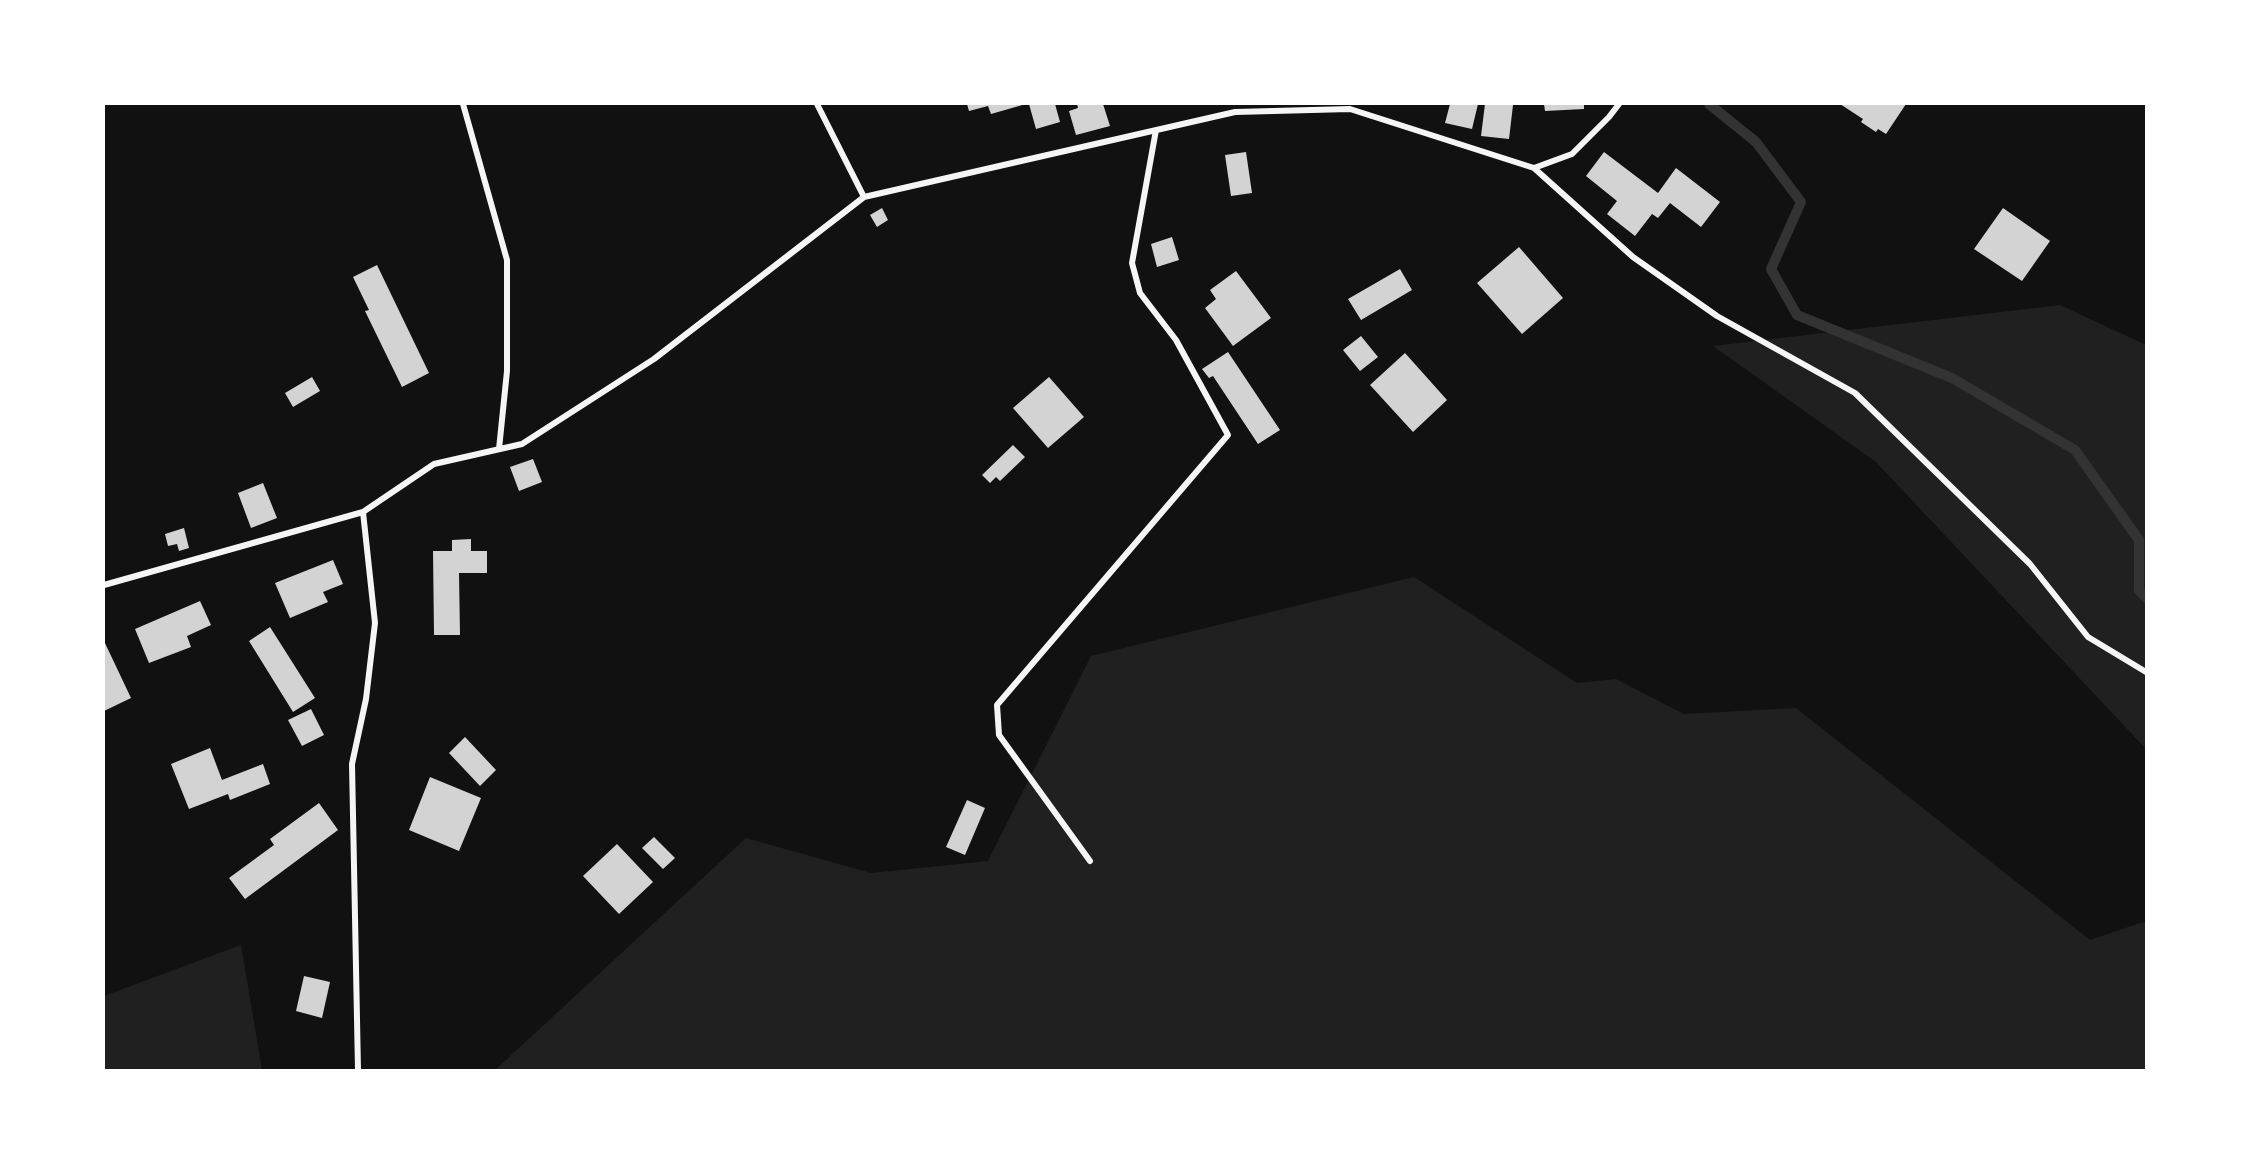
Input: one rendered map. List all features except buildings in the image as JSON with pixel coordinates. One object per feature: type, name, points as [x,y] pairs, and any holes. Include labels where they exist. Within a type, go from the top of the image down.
[{"type":"street","points":[[463,104],[507,260],[507,371],[499,449]]},
{"type":"street","points":[[816,104],[864,197]]},
{"type":"street","points":[[1234,104],[1235,112]]},
{"type":"street","points":[[1534,168],[1572,154],[1619,104]]},
{"type":"street","points":[[104,585],[363,512],[434,464],[522,444],[654,359],[864,197],[1235,112],[1350,109],[1534,168],[1633,257],[1670,284],[1717,316],[1855,393],[2030,564],[2088,637],[2146,672]]},
{"type":"street","points":[[1090,861],[999,735],[997,705],[1228,435],[1176,340],[1140,293],[1132,263],[1156,130]]},
{"type":"street","points":[[358,1071],[352,764],[366,699],[375,623],[363,512]]},
{"type":"shaded area","points":[[2060,305],[2146,345],[2146,749],[1876,462],[1713,346]]},
{"type":"shaded area","points":[[1414,577],[1577,683],[1616,679],[1684,714],[1796,708],[2090,940],[2146,921],[2146,1070],[495,1070],[746,838],[871,873],[988,861],[1091,656]]},
{"type":"shaded area","points":[[241,945],[262,1070],[104,1070],[104,996]]},
{"type":"waterway","points":[[1709,104],[1756,142],[1801,202],[1771,269],[1797,315],[1952,378],[2075,450],[2139,540],[2139,590],[2146,598]]}]
